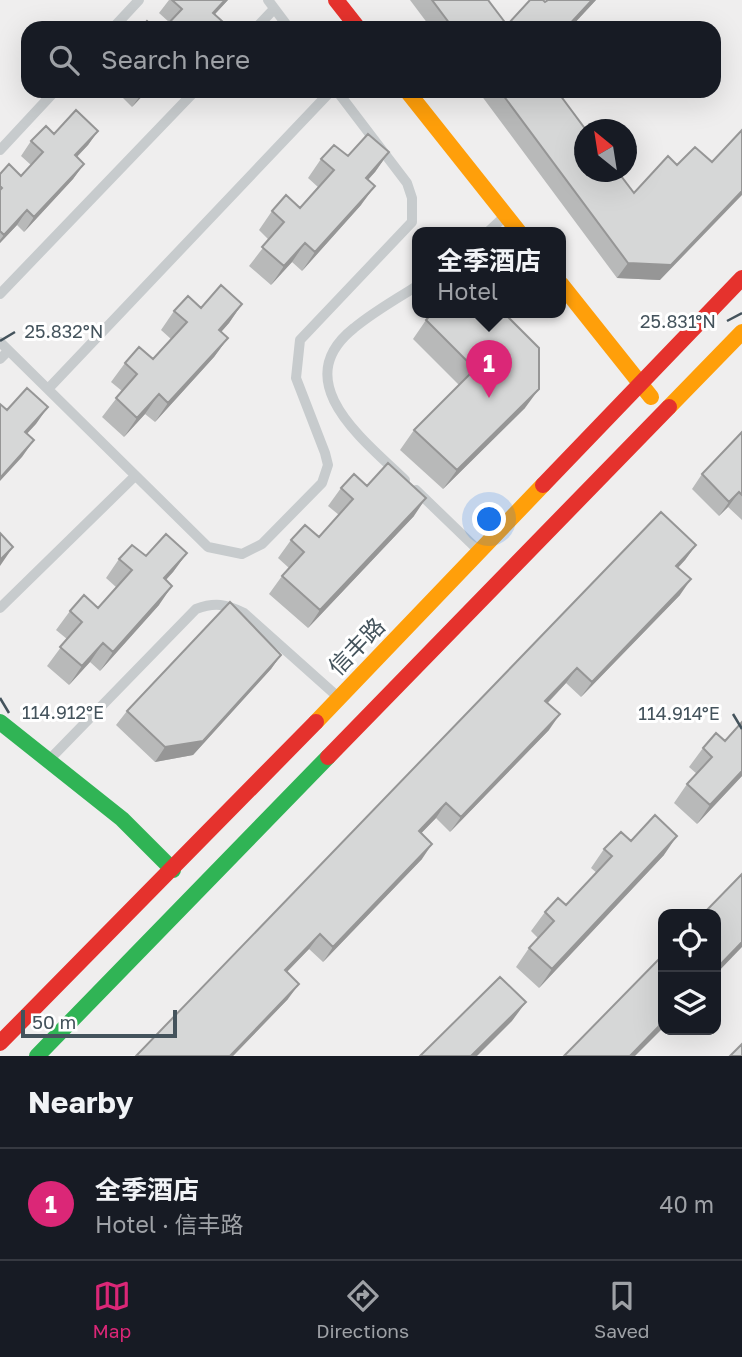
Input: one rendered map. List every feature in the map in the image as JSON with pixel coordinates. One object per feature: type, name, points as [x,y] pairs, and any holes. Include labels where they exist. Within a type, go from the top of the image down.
[{"type":"main road","points":[[337,0],[353,21]]},
{"type":"main road","points":[[413,98],[515,227]]},
{"type":"main road","name":"信丰路","points":[[0,1043],[173,870],[742,278]]},
{"type":"main road","points":[[566,290],[665,412]]},
{"type":"main road","points":[[37,1056],[742,332]]},
{"type":"main road","points":[[0,722],[122,819],[173,870]]},
{"type":"lane","points":[[120,21],[139,0]]},
{"type":"lane","points":[[260,21],[271,4],[284,21]]},
{"type":"lane","points":[[0,150],[48,98]]},
{"type":"lane","points":[[0,294],[188,98]]},
{"type":"lane","points":[[48,389],[324,98]]},
{"type":"lane","points":[[0,342],[208,547],[242,554],[262,544],[322,483],[328,465],[296,378],[300,340],[412,222],[412,198],[407,183],[342,98]]},
{"type":"lane","points":[[493,227],[506,215]]},
{"type":"lane","points":[[412,289],[352,329],[330,354],[328,377],[333,400],[344,420],[479,551]]},
{"type":"lane","points":[[0,359],[8,351]]},
{"type":"lane","points":[[0,608],[135,476]]},
{"type":"lane","points":[[49,761],[196,609],[212,603],[229,606],[244,613],[338,697]]},
{"type":"building","points":[[172,0],[225,0],[213,13],[222,21],[171,21],[182,9]]},
{"type":"building","points":[[432,0],[488,0],[504,21],[448,21]]},
{"type":"building","points":[[530,0],[592,0],[572,21],[511,21]]},
{"type":"building","points":[[505,98],[562,98],[578,119],[574,119],[574,182],[626,182],[634,193],[668,156],[677,165],[695,147],[712,162],[742,130],[742,191],[671,265],[628,263]]},
{"type":"building","points":[[76,110],[98,131],[75,155],[84,164],[34,217],[27,210],[4,235],[0,231],[0,174],[9,164],[21,176],[43,152],[31,141],[46,126],[54,134]]},
{"type":"building","points":[[368,134],[389,152],[366,178],[375,186],[315,252],[305,243],[284,266],[262,247],[284,222],[272,211],[286,195],[300,208],[334,170],[321,159],[334,145],[348,156]]},
{"type":"building","points":[[221,285],[242,304],[219,330],[228,338],[168,403],[159,394],[137,418],[116,398],[137,374],[125,363],[139,347],[153,359],[187,322],[174,311],[188,296],[201,308]]},
{"type":"building","points":[[509,318],[539,348],[539,389],[457,470],[414,430],[475,369],[426,320]]},
{"type":"building","points":[[27,388],[48,407],[25,432],[34,440],[0,478],[0,404],[7,410]]},
{"type":"building","points":[[742,432],[742,495],[739,492],[729,502],[702,474]]},
{"type":"building","points":[[388,463],[426,498],[320,610],[282,576],[304,552],[291,540],[305,525],[319,537],[353,499],[341,488],[354,474],[367,486]]},
{"type":"building","points":[[661,512],[696,545],[676,566],[691,579],[592,682],[577,668],[545,701],[560,714],[461,817],[446,803],[419,831],[432,844],[333,947],[320,934],[285,970],[299,984],[230,1056],[136,1056]]},
{"type":"building","points":[[0,533],[13,547],[0,560]]},
{"type":"building","points":[[166,534],[187,553],[164,578],[172,586],[113,652],[103,643],[82,666],[60,647],[82,622],[70,611],[84,595],[98,608],[132,570],[119,559],[132,545],[146,556]]},
{"type":"building","points":[[230,602],[281,655],[203,741],[165,747],[127,711]]},
{"type":"building","points":[[742,722],[742,771],[710,805],[687,784],[712,757],[703,748],[716,733],[725,741]]},
{"type":"building","points":[[655,815],[677,836],[552,969],[529,948],[554,921],[545,912],[558,898],[566,905],[612,856],[604,849],[621,832],[631,841]]},
{"type":"building","points":[[742,874],[742,942],[721,964],[721,909],[708,909]]},
{"type":"building","points":[[658,960],[658,1027],[630,1056],[564,1056]]},
{"type":"building","points":[[500,977],[526,1002],[471,1056],[420,1056]]},
{"type":"building","points":[[742,1044],[742,1056],[730,1056]]},
{"type":"traffic: fast","points":[[0,722],[122,819],[173,870]]},
{"type":"traffic: fast","points":[[37,1056],[328,757]]},
{"type":"traffic: slow","points":[[413,98],[515,227]]},
{"type":"traffic: slow","points":[[566,290],[651,397]]},
{"type":"traffic: slow","points":[[669,407],[742,332]]},
{"type":"traffic: slow","points":[[316,722],[543,485]]},
{"type":"traffic: jam","points":[[336,0],[352,21]]},
{"type":"traffic: jam","points":[[543,485],[742,278]]},
{"type":"traffic: jam","points":[[328,757],[669,407]]},
{"type":"traffic: jam","points":[[0,1043],[316,722]]},
{"type":"place","name":"全季酒店","points":[[489,398]]}]
